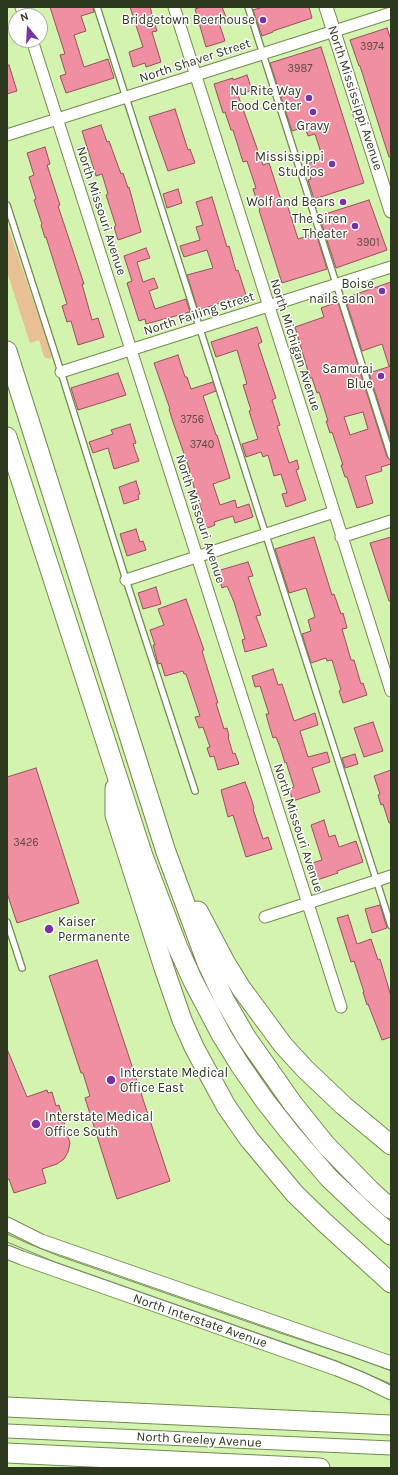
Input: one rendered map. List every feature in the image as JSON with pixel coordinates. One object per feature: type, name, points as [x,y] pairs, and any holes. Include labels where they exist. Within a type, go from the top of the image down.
[{"type":"highway","points":[[7,351],[166,852],[207,964],[224,999],[246,1037],[293,1104],[326,1145],[391,1209]]},
{"type":"highway","points":[[7,437],[143,856],[178,948],[200,995],[222,1036],[265,1100],[291,1134],[329,1178],[391,1235]]},
{"type":"highway","points":[[115,771],[115,815],[164,968],[182,1020],[226,1106],[249,1139],[295,1194],[391,1283]]},
{"type":"highway","points":[[166,852],[225,962],[241,988],[266,1023],[305,1069],[344,1106],[391,1145]]},
{"type":"highway","points":[[7,1407],[391,1425]]},
{"type":"highway","points":[[7,1453],[320,1468]]},
{"type":"street","name":"North Michigan Avenue","points":[[174,7],[391,691]]},
{"type":"street","name":"North Mississippi Avenue","points":[[326,7],[391,211]]},
{"type":"street","name":"North Shaver Street","points":[[7,135],[391,13]]},
{"type":"street","name":"North Missouri Avenue","points":[[35,48],[341,1007]]},
{"type":"street","name":"North Failing Street","points":[[61,372],[391,267]]},
{"type":"street","points":[[126,580],[334,512]]},
{"type":"street","points":[[341,537],[391,521]]},
{"type":"street","points":[[265,918],[391,876]]},
{"type":"street","name":"North Interstate Avenue","points":[[7,1224],[41,1242],[391,1363]]},
{"type":"street","name":"North Interstate Avenue","points":[[7,1252],[316,1361],[362,1379],[391,1393]]},
{"type":"street","name":"North Greeley Avenue","points":[[7,1431],[391,1448]]},
{"type":"lane","points":[[97,7],[391,926]]},
{"type":"lane","points":[[248,7],[391,456]]},
{"type":"lane","points":[[7,205],[126,580],[195,791]]},
{"type":"lane","points":[[7,922],[22,968]]},
{"type":"shaded area","points":[[7,224],[49,346],[52,356],[50,359],[44,357],[39,340],[30,343],[7,272]]},
{"type":"building","points":[[50,7],[93,7],[94,12],[81,16],[86,31],[74,35],[84,67],[108,59],[114,78],[66,93],[60,76],[66,74],[60,55],[65,54]]},
{"type":"building","points":[[130,7],[150,7],[157,31],[152,32],[161,62],[146,67],[145,63],[133,67],[129,52],[143,47]]},
{"type":"building","points":[[201,7],[222,7],[226,17],[218,20],[225,41],[206,47],[195,9]]},
{"type":"building","points":[[263,7],[309,7],[312,18],[262,36],[253,10]]},
{"type":"building","points":[[387,28],[391,40],[391,157],[389,157],[360,66],[350,40]]},
{"type":"building","points":[[321,47],[364,183],[314,199],[308,180],[311,179],[306,164],[323,159],[315,134],[308,136],[305,127],[292,131],[270,63]]},
{"type":"building","points":[[9,65],[17,91],[7,94],[7,66]]},
{"type":"building","points":[[247,75],[252,90],[238,95],[263,165],[269,163],[282,203],[286,201],[298,239],[316,233],[327,269],[282,283],[259,210],[253,189],[256,188],[247,161],[243,162],[233,130],[231,130],[225,112],[223,113],[214,84]]},
{"type":"building","points":[[175,109],[188,150],[190,149],[195,163],[168,171],[149,117]]},
{"type":"building","points":[[101,125],[107,142],[109,141],[121,174],[123,173],[128,188],[129,187],[141,232],[118,240],[114,227],[116,226],[106,195],[108,194],[102,174],[96,176],[82,131]]},
{"type":"building","points":[[45,147],[50,164],[47,165],[60,205],[58,206],[84,284],[82,284],[92,320],[98,318],[104,337],[78,345],[71,321],[67,322],[62,306],[67,304],[41,225],[42,224],[34,200],[36,199],[29,177],[34,175],[27,153]]},
{"type":"building","points":[[178,189],[182,203],[167,208],[163,194]]},
{"type":"building","points":[[212,197],[227,247],[229,246],[236,271],[238,270],[246,295],[198,310],[187,275],[213,268],[207,250],[184,257],[180,246],[200,240],[196,227],[203,225],[196,202]]},
{"type":"building","points":[[369,200],[387,250],[336,268],[319,216]]},
{"type":"building","points":[[146,248],[150,258],[137,262],[143,282],[154,278],[158,288],[149,291],[155,309],[186,299],[190,312],[146,324],[145,319],[139,321],[127,283],[132,281],[124,256]]},
{"type":"building","points":[[391,282],[391,366],[389,366],[382,344],[362,351],[345,298]]},
{"type":"building","points":[[338,302],[387,457],[391,460],[391,464],[381,467],[382,471],[365,476],[373,503],[357,508],[347,477],[345,477],[341,465],[343,465],[332,432],[330,433],[326,421],[328,421],[319,392],[317,393],[312,378],[310,378],[295,327],[324,317],[321,308]],"holes":[[[363,412],[368,429],[350,435],[344,417]]]},
{"type":"building","points":[[257,327],[262,342],[258,344],[276,398],[272,400],[280,425],[277,426],[289,463],[297,460],[299,469],[296,470],[306,500],[286,507],[282,494],[287,493],[281,474],[274,476],[268,455],[263,457],[261,452],[246,457],[242,444],[258,439],[249,411],[251,410],[243,385],[247,384],[237,350],[216,357],[211,342]]},
{"type":"building","points":[[178,355],[185,377],[187,377],[191,389],[213,382],[216,391],[203,396],[230,478],[213,484],[220,505],[235,500],[237,508],[249,504],[253,517],[235,523],[233,516],[214,522],[215,525],[205,529],[199,512],[202,511],[189,472],[190,471],[154,363]]},
{"type":"building","points":[[391,366],[391,442],[369,373]]},
{"type":"building","points":[[118,373],[126,395],[78,410],[71,388]]},
{"type":"building","points":[[130,424],[136,443],[133,444],[139,461],[114,469],[108,448],[93,453],[89,442],[113,434],[111,430]]},
{"type":"building","points":[[136,481],[140,494],[138,495],[139,499],[124,504],[119,487]]},
{"type":"building","points":[[136,529],[140,542],[143,541],[146,550],[127,556],[120,534]]},
{"type":"building","points":[[314,537],[332,595],[334,594],[341,614],[343,613],[347,628],[342,629],[351,660],[354,660],[361,684],[363,683],[367,695],[343,703],[339,691],[341,690],[332,660],[327,661],[326,658],[311,663],[302,634],[311,631],[308,620],[315,617],[306,588],[289,593],[275,549]]},
{"type":"building","points":[[391,537],[391,601],[389,601],[370,543]]},
{"type":"building","points":[[248,562],[253,576],[248,577],[261,615],[256,616],[267,646],[245,652],[242,640],[245,639],[234,602],[227,586],[222,588],[217,571]]},
{"type":"building","points":[[156,587],[161,604],[143,609],[138,593]]},
{"type":"building","points":[[186,599],[204,650],[202,651],[218,703],[216,703],[224,729],[227,728],[233,754],[235,753],[239,764],[218,770],[214,756],[210,757],[207,748],[210,747],[203,727],[199,728],[195,717],[200,716],[186,674],[184,674],[183,671],[165,676],[161,663],[158,664],[153,645],[155,645],[150,630],[164,625],[158,609]]},
{"type":"building","points":[[273,669],[278,685],[282,684],[294,721],[315,713],[318,725],[300,731],[308,757],[327,752],[330,762],[312,768],[320,792],[293,801],[289,789],[294,787],[286,762],[285,763],[276,737],[273,738],[266,714],[269,714],[260,686],[255,687],[252,676]]},
{"type":"building","points":[[373,722],[383,751],[364,757],[354,728]]},
{"type":"building","points":[[355,754],[358,764],[345,768],[342,758]]},
{"type":"building","points":[[36,768],[79,903],[17,923],[7,893],[7,777]]},
{"type":"building","points":[[391,770],[391,823],[389,823],[383,804],[381,805],[378,795],[380,794],[374,776]]},
{"type":"building","points":[[245,782],[263,839],[268,837],[272,849],[246,857],[233,815],[228,817],[221,790]]},
{"type":"building","points":[[324,820],[329,837],[335,835],[339,847],[356,841],[363,862],[317,880],[312,863],[322,860],[311,825]]},
{"type":"building","points":[[380,905],[387,928],[372,933],[365,909]]},
{"type":"building","points":[[348,915],[357,944],[371,939],[378,960],[380,959],[391,996],[391,1037],[382,1040],[368,1004],[367,1005],[354,961],[351,962],[337,918]]},
{"type":"building","name":"Interstate Medical Office East","points":[[97,960],[170,1181],[117,1199],[85,1098],[90,1096],[83,1073],[81,1073],[49,976]]},
{"type":"building","name":"Interstate Medical Office South","points":[[7,1049],[27,1097],[47,1090],[48,1093],[52,1092],[56,1106],[59,1105],[70,1143],[68,1152],[64,1159],[57,1164],[42,1169],[46,1183],[14,1193],[9,1179],[7,1180]]},
{"type":"tram line","points":[[7,1234],[59,1256],[391,1371]]},
{"type":"tram line","points":[[7,1242],[55,1262],[337,1361],[391,1384]]},
{"type":"place","name":"Bridgetown Beerhouse","points":[[263,20]]},
{"type":"place","name":"Nu Rite Way Food Center","points":[[309,98]]},
{"type":"place","name":"Gravy","points":[[313,112]]},
{"type":"place","name":"Mississippi Studios","points":[[332,164]]},
{"type":"place","name":"Wolf and Bears","points":[[343,202]]},
{"type":"place","name":"The Siren Theater","points":[[355,226]]},
{"type":"place","name":"Boise nails salon","points":[[382,291]]},
{"type":"place","name":"Samurai Blue","points":[[381,376]]},
{"type":"place","name":"Kaiser Permanente","points":[[49,929]]},
{"type":"place","name":"Interstate Medical Office East","points":[[111,1080]]},
{"type":"place","name":"Interstate Medical Office South","points":[[36,1124]]}]
